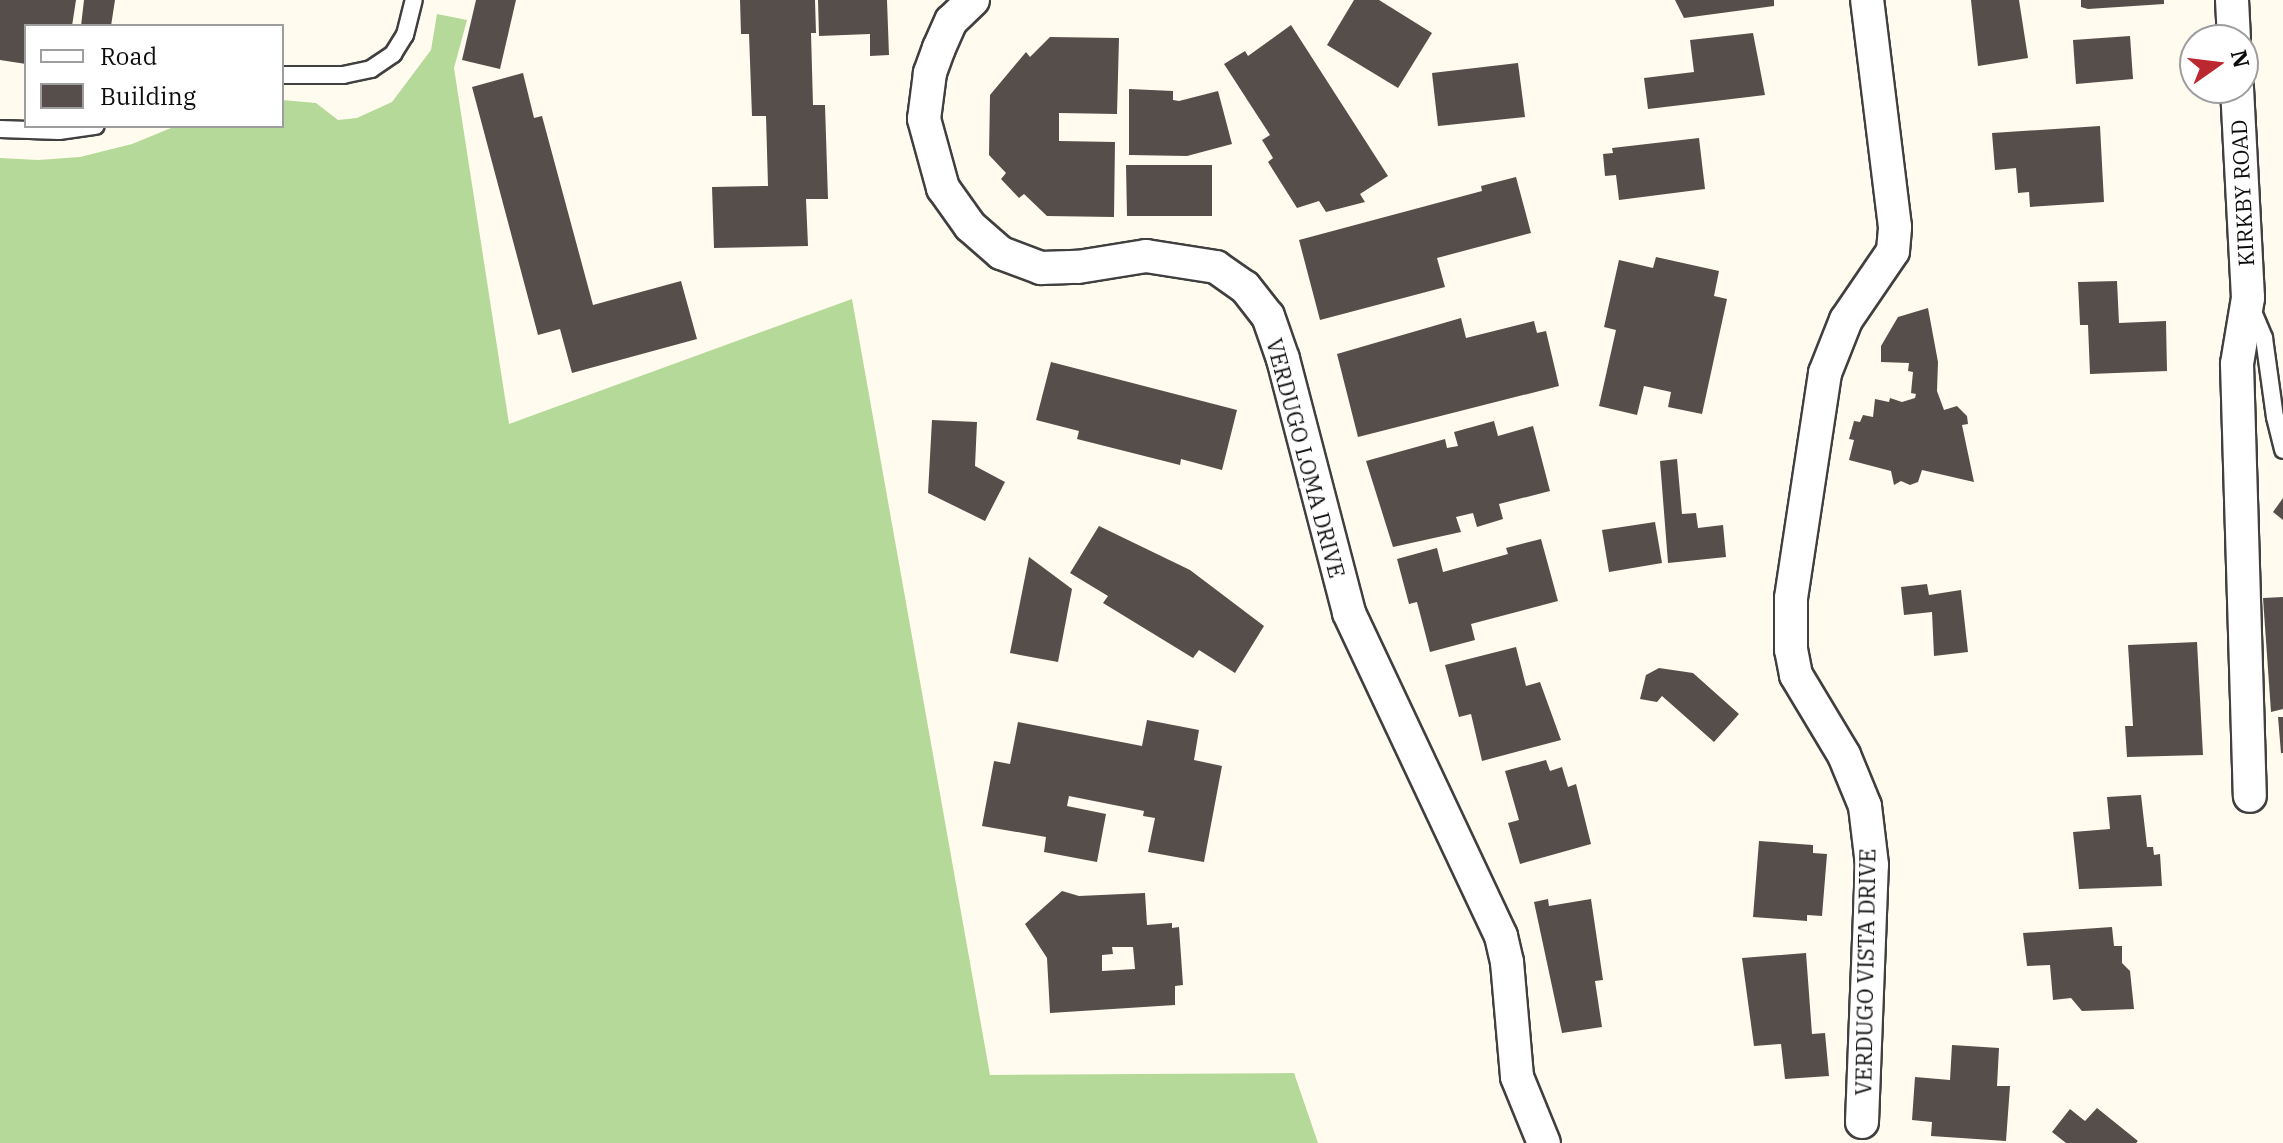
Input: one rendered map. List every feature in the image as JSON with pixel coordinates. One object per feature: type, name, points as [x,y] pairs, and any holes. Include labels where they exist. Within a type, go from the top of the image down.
[{"type":"street","name":"VERDUGO LOMA DRIVE","points":[[973,0],[951,21],[939,48],[930,73],[924,119],[943,188],[970,226],[1001,253],[1041,268],[1078,267],[1146,256],[1216,267],[1245,287],[1268,316],[1283,359],[1349,613],[1501,936],[1507,962],[1511,1042],[1517,1077],[1544,1143]]},
{"type":"street","name":"VERDUGO VISTA DRIVE","points":[[1862,1122],[1872,865],[1865,806],[1844,755],[1796,675],[1791,650],[1791,598],[1825,373],[1846,320],[1893,251],[1895,227],[1867,0]]},
{"type":"street","points":[[2232,0],[2233,24]]},
{"type":"street","name":"KIRKBY ROAD","points":[[2238,104],[2248,298],[2237,364],[2250,796]]},
{"type":"lane","points":[[284,75],[343,75],[371,69],[393,54],[405,35],[414,0]]},
{"type":"lane","points":[[0,129],[59,131],[81,128]]},
{"type":"lane","points":[[2248,298],[2264,338],[2283,450]]},
{"type":"green space","points":[[437,14],[467,20],[454,68],[509,424],[852,299],[990,1075],[1294,1073],[1318,1143],[0,1143],[0,158],[38,160],[80,157],[132,144],[171,128],[284,128],[284,100],[316,103],[338,120],[357,118],[392,102],[431,50]]},
{"type":"building","points":[[0,0],[76,0],[72,24],[24,24],[24,64],[0,60]]},
{"type":"building","points":[[84,0],[115,0],[111,24],[81,24]]},
{"type":"building","points":[[476,0],[516,0],[500,69],[462,60]]},
{"type":"building","points":[[740,0],[815,0],[816,33],[811,33],[813,105],[825,105],[828,199],[806,199],[808,246],[714,248],[712,187],[768,186],[766,116],[752,116],[749,34],[741,34]]},
{"type":"building","points":[[818,0],[887,0],[889,55],[870,56],[870,34],[819,36]]},
{"type":"building","points":[[1354,0],[1379,0],[1432,33],[1398,88],[1327,45]]},
{"type":"building","points":[[1675,0],[1774,0],[1774,6],[1684,18]]},
{"type":"building","points":[[1971,0],[2019,0],[2028,58],[1978,66]]},
{"type":"building","points":[[2081,0],[2164,0],[2164,4],[2088,9],[2081,7]]},
{"type":"building","points":[[1291,25],[1388,176],[1360,194],[1365,202],[1326,212],[1319,201],[1297,208],[1268,162],[1273,158],[1262,140],[1270,135],[1224,64],[1245,51],[1248,56]]},
{"type":"building","points":[[1753,33],[1765,95],[1648,109],[1644,78],[1694,72],[1690,40]]},
{"type":"building","points":[[2130,36],[2133,79],[2076,84],[2073,40]]},
{"type":"building","points":[[1050,37],[1119,38],[1117,114],[1059,113],[1059,141],[1115,142],[1114,217],[1047,216],[1024,194],[1019,198],[1001,179],[1006,173],[989,155],[990,95],[1026,52],[1030,57]]},
{"type":"building","points":[[1518,63],[1525,117],[1438,126],[1432,73]]},
{"type":"building","points":[[523,73],[534,118],[542,116],[593,305],[681,281],[697,339],[572,373],[560,329],[538,335],[472,87]]},
{"type":"building","points":[[1129,89],[1173,91],[1173,100],[1179,101],[1218,91],[1232,144],[1187,156],[1129,155]]},
{"type":"building","points":[[2100,126],[2104,202],[2030,207],[2029,192],[2018,193],[2016,168],[1995,170],[1992,133]]},
{"type":"building","points":[[1699,138],[1705,189],[1619,200],[1616,175],[1605,176],[1603,154],[1613,153],[1612,148]]},
{"type":"building","points":[[1126,165],[1212,165],[1212,216],[1127,216]]},
{"type":"building","points":[[1516,177],[1531,233],[1437,258],[1445,287],[1320,320],[1299,240],[1482,191],[1481,186]]},
{"type":"building","points":[[1656,257],[1719,271],[1714,296],[1727,299],[1702,414],[1668,407],[1671,392],[1644,386],[1637,415],[1599,406],[1616,330],[1604,327],[1619,260],[1653,268]]},
{"type":"building","points":[[2117,281],[2119,323],[2166,321],[2167,371],[2090,374],[2088,325],[2080,325],[2078,282]]},
{"type":"building","points":[[1928,308],[1938,362],[1937,391],[1944,410],[1957,406],[1967,416],[1968,424],[1962,425],[1974,482],[1922,470],[1918,482],[1910,485],[1901,481],[1894,485],[1891,471],[1849,460],[1854,440],[1849,439],[1854,421],[1860,422],[1863,415],[1873,417],[1875,399],[1889,402],[1890,398],[1902,402],[1915,398],[1916,394],[1911,393],[1913,372],[1908,371],[1909,363],[1881,362],[1881,346],[1898,317]]},
{"type":"building","points":[[1461,318],[1466,338],[1534,321],[1537,333],[1546,331],[1559,386],[1358,437],[1337,354]]},
{"type":"building","points":[[1051,362],[1237,410],[1222,470],[1181,459],[1180,465],[1077,439],[1079,431],[1036,420]]},
{"type":"building","points":[[932,420],[977,422],[975,466],[1005,482],[985,521],[928,493]]},
{"type":"building","points":[[1494,421],[1498,436],[1533,426],[1550,491],[1499,504],[1503,519],[1477,527],[1473,513],[1456,517],[1461,532],[1393,547],[1366,461],[1445,439],[1447,448],[1458,446],[1454,432]]},
{"type":"building","points":[[1677,459],[1682,514],[1696,513],[1698,528],[1723,525],[1726,557],[1668,563],[1660,461]]},
{"type":"building","points":[[2283,498],[2283,520],[2273,512]]},
{"type":"building","points":[[1655,522],[1662,563],[1609,572],[1602,530]]},
{"type":"building","points":[[1099,526],[1190,570],[1264,626],[1235,673],[1199,650],[1193,658],[1103,603],[1108,596],[1070,573]]},
{"type":"building","points":[[1541,539],[1558,601],[1471,624],[1475,640],[1430,652],[1417,602],[1409,604],[1397,559],[1437,548],[1443,572],[1508,554],[1506,548]]},
{"type":"building","points":[[1029,557],[1072,589],[1058,662],[1010,653]]},
{"type":"building","points":[[1927,584],[1929,595],[1961,590],[1968,652],[1934,656],[1932,612],[1904,615],[1901,587]]},
{"type":"building","points":[[2283,597],[2283,709],[2271,712],[2263,598]]},
{"type":"building","points":[[2197,642],[2203,755],[2127,757],[2125,726],[2133,726],[2128,645]]},
{"type":"building","points":[[1516,647],[1526,686],[1540,682],[1561,740],[1482,761],[1471,714],[1459,717],[1445,665]]},
{"type":"building","points":[[1659,668],[1693,673],[1739,714],[1714,742],[1662,696],[1657,702],[1640,699],[1646,675]]},
{"type":"building","points":[[2278,717],[2283,717],[2283,753],[2281,753]]},
{"type":"building","points":[[1147,720],[1199,730],[1194,760],[1222,766],[1204,862],[1148,852],[1155,818],[1143,816],[1144,811],[1069,796],[1067,806],[1106,814],[1097,862],[1044,852],[1046,837],[982,826],[994,761],[1010,764],[1018,722],[1142,746]]},
{"type":"building","points":[[1546,760],[1550,771],[1562,767],[1568,787],[1576,784],[1591,844],[1520,864],[1508,823],[1519,820],[1505,771]]},
{"type":"building","points":[[2141,795],[2147,847],[2153,847],[2154,855],[2160,854],[2162,886],[2079,889],[2073,832],[2110,829],[2107,797]]},
{"type":"building","points":[[1759,841],[1813,845],[1813,853],[1827,854],[1822,916],[1807,915],[1807,921],[1753,917]]},
{"type":"building","points":[[1062,891],[1079,896],[1145,893],[1147,925],[1172,923],[1172,928],[1179,927],[1183,985],[1175,986],[1175,1005],[1050,1013],[1047,958],[1025,924]],"holes":[[[1112,947],[1133,947],[1135,969],[1102,971],[1102,955],[1113,954]]]},
{"type":"building","points":[[1548,899],[1549,906],[1591,899],[1603,980],[1595,981],[1602,1027],[1562,1033],[1534,902]]},
{"type":"building","points":[[2112,927],[2114,946],[2122,946],[2122,963],[2130,971],[2134,1009],[2082,1011],[2071,998],[2053,1000],[2050,965],[2027,966],[2023,933]]},
{"type":"building","points":[[1806,953],[1812,1034],[1825,1033],[1829,1076],[1785,1079],[1781,1044],[1754,1046],[1742,958]]},
{"type":"building","points":[[1952,1045],[1999,1048],[1997,1086],[2010,1086],[2006,1141],[1931,1136],[1932,1122],[1912,1120],[1915,1077],[1950,1080]]},
{"type":"building","points":[[2097,1108],[2138,1141],[2066,1143],[2052,1132],[2070,1109],[2085,1121]]}]
